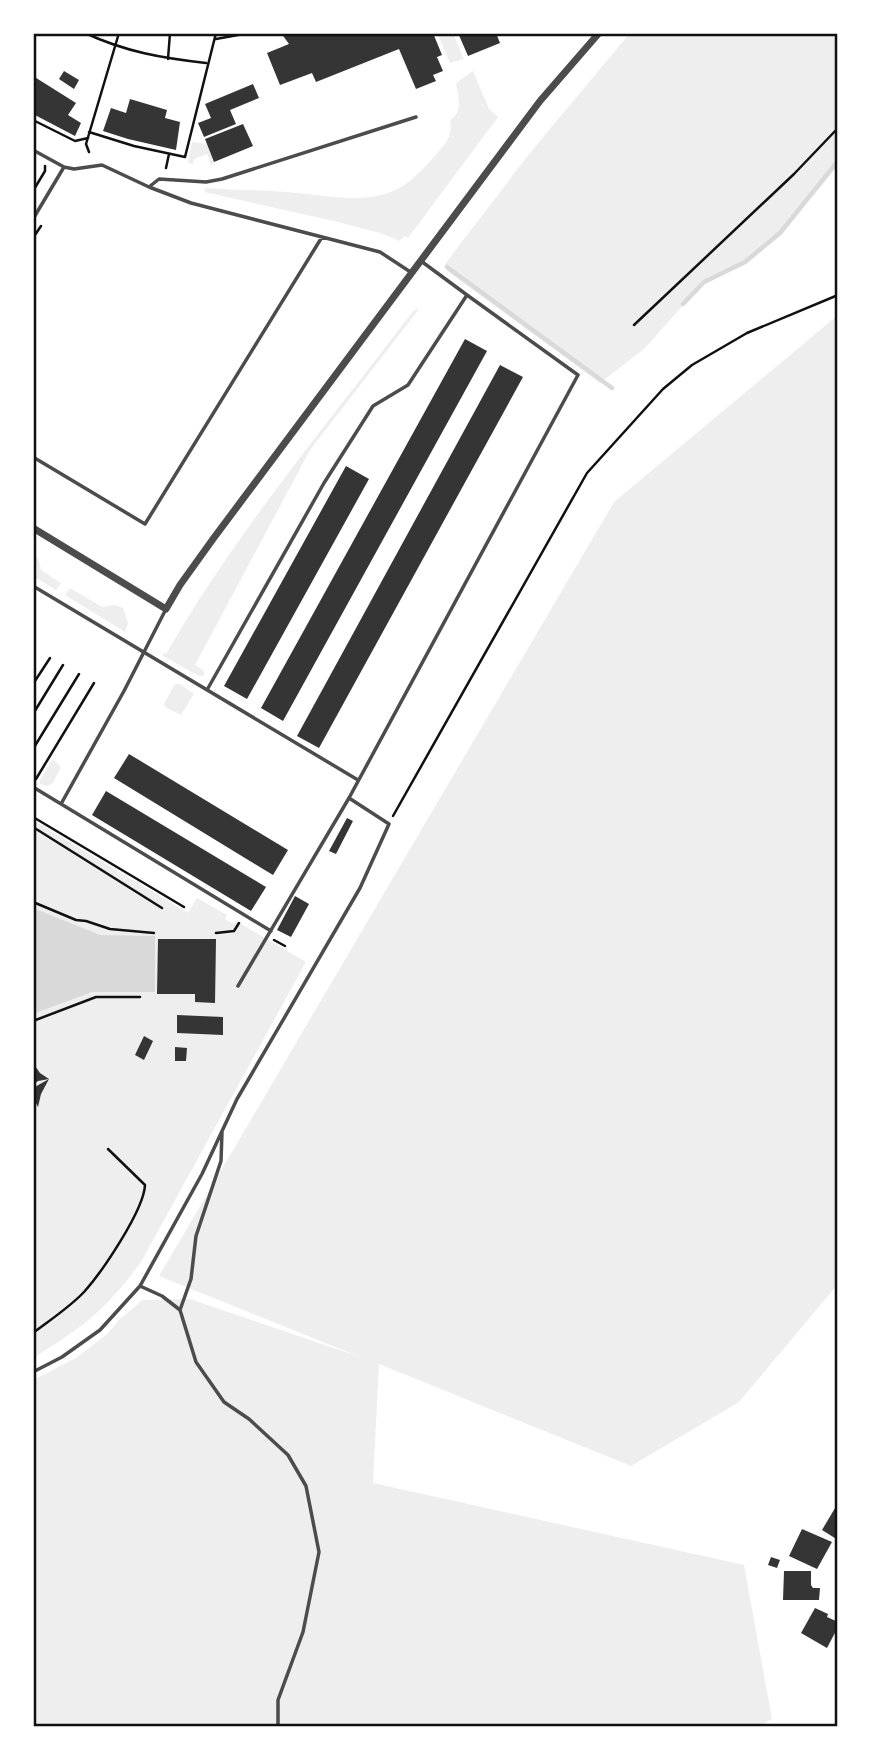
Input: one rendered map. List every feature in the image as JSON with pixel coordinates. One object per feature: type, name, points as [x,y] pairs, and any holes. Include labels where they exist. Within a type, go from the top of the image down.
[{"type":"street","points":[[33,528],[166,608],[201,555],[420,260],[540,101],[599,33]]},
{"type":"lane","points":[[149,187],[159,179],[206,182],[222,179],[416,117]]},
{"type":"lane","points":[[33,150],[65,167],[75,169],[102,165],[149,187],[201,205],[380,252],[412,272]]},
{"type":"lane","points":[[33,219],[65,167]]},
{"type":"lane","points":[[33,457],[145,524],[322,237]]},
{"type":"lane","points":[[238,986],[349,798],[578,376],[420,260]]},
{"type":"lane","points":[[207,690],[324,483],[373,406],[408,385],[467,295]]},
{"type":"lane","points":[[33,586],[358,780]]},
{"type":"lane","points":[[61,804],[124,691],[166,608]]},
{"type":"lane","points":[[33,787],[271,931]]},
{"type":"lane","points":[[33,1372],[62,1357],[100,1330],[140,1286],[202,1174],[222,1128],[360,888],[389,824],[349,798]]},
{"type":"lane","points":[[180,1310],[191,1279],[196,1236],[221,1161],[222,1128]]},
{"type":"lane","points":[[140,1286],[162,1296],[180,1310],[196,1363],[223,1402],[249,1419],[288,1455],[306,1486],[319,1552],[303,1632],[278,1700],[278,1727]]},
{"type":"path","points":[[85,33],[115,47],[168,59],[207,63]]},
{"type":"path","points":[[89,152],[86,144],[89,132],[119,33]]},
{"type":"path","points":[[168,59],[170,33]]},
{"type":"path","points":[[89,132],[134,146],[185,157],[216,33]]},
{"type":"path","points":[[216,39],[249,33]]},
{"type":"path","points":[[33,120],[75,141],[88,138]]},
{"type":"path","points":[[634,325],[794,174],[838,128]]},
{"type":"path","points":[[166,168],[169,153]]},
{"type":"path","points":[[33,191],[45,172],[45,157]]},
{"type":"path","points":[[33,175],[40,179]]},
{"type":"path","points":[[389,824],[587,473],[663,389],[692,365],[747,333],[838,295]]},
{"type":"path","points":[[33,684],[50,658]]},
{"type":"path","points":[[33,714],[63,665]]},
{"type":"path","points":[[33,749],[79,674]]},
{"type":"path","points":[[35,779],[94,683]]},
{"type":"path","points":[[33,817],[184,907]]},
{"type":"path","points":[[33,827],[162,908]]},
{"type":"path","points":[[33,902],[76,920],[110,929],[154,933]]},
{"type":"path","points":[[216,933],[234,931],[244,915]]},
{"type":"path","points":[[33,1021],[96,997],[140,997]]},
{"type":"path","points":[[33,1076],[33,1091]]},
{"type":"path","points":[[33,1333],[83,1292],[117,1245],[144,1196],[145,1185],[108,1149]]},
{"type":"shaded area","points":[[437,33],[453,33],[464,59],[450,63]]},
{"type":"shaded area","points":[[630,33],[838,33],[838,161],[780,233],[745,262],[704,282],[645,348],[600,383],[447,271],[445,264],[529,154]]},
{"type":"shaded area","points":[[473,71],[489,109],[498,117],[408,238],[404,236],[400,241],[334,221],[204,192],[206,188],[363,198],[395,190],[419,173],[445,144],[451,131],[450,120],[459,108],[456,83]]},
{"type":"shaded area","points":[[192,142],[207,144],[214,163],[211,165],[207,154],[194,159],[193,164],[188,163]]},
{"type":"shaded area","points":[[419,309],[310,450],[195,665],[203,670],[205,675],[199,676],[163,656],[222,565],[284,478],[414,310]]},
{"type":"shaded area","points":[[838,315],[838,1284],[739,1402],[631,1466],[379,1364],[373,1483],[744,1565],[772,1719],[758,1727],[33,1727],[33,1380],[76,1358],[107,1334],[142,1300],[190,1299],[360,1357],[159,1276],[614,502]]},
{"type":"shaded area","points":[[33,553],[39,560],[41,570],[61,583],[56,590],[33,576]]},
{"type":"shaded area","points":[[70,588],[102,607],[115,605],[123,608],[128,623],[125,632],[65,595]]},
{"type":"shaded area","points":[[175,684],[180,684],[194,694],[181,715],[164,704]]},
{"type":"shaded area","points":[[54,760],[61,767],[53,783],[48,786],[40,784],[51,761]]},
{"type":"shaded area","points":[[33,820],[188,913],[197,898],[227,915],[225,919],[234,924],[236,921],[306,962],[141,1262],[93,1316],[33,1358]]},
{"type":"shaded area","points":[[33,908],[100,935],[155,936],[155,992],[92,992],[33,1014]]},
{"type":"building","points":[[281,33],[433,33],[442,55],[437,57],[443,71],[433,75],[436,81],[416,89],[399,49],[316,82],[312,73],[280,85],[267,53],[289,44]]},
{"type":"building","points":[[458,33],[496,33],[500,43],[468,56]]},
{"type":"building","points":[[64,71],[79,80],[74,89],[59,79]]},
{"type":"building","points":[[33,76],[76,103],[68,115],[81,123],[75,136],[33,114]]},
{"type":"building","points":[[253,84],[259,98],[230,110],[236,124],[204,137],[198,123],[211,118],[205,104]]},
{"type":"building","points":[[130,99],[167,110],[165,118],[180,122],[176,150],[103,131],[111,108],[126,113]]},
{"type":"building","points":[[243,124],[253,146],[214,162],[205,139]]},
{"type":"building","points":[[465,339],[487,351],[283,721],[261,708]]},
{"type":"building","points":[[500,365],[523,377],[319,748],[297,736]]},
{"type":"building","points":[[346,466],[369,479],[247,699],[224,686]]},
{"type":"building","points":[[129,754],[288,850],[273,875],[114,778]]},
{"type":"building","points":[[106,791],[266,887],[251,911],[92,815]]},
{"type":"building","points":[[347,818],[353,821],[336,854],[329,851]]},
{"type":"building","points":[[295,896],[309,904],[291,937],[277,930]]},
{"type":"building","points":[[158,939],[216,939],[215,1003],[195,1002],[195,994],[157,994]]},
{"type":"building","points":[[177,1015],[223,1017],[223,1035],[177,1033]]},
{"type":"building","points":[[144,1036],[153,1041],[144,1060],[135,1055]]},
{"type":"building","points":[[175,1047],[187,1048],[186,1061],[175,1061]]},
{"type":"building","points":[[33,1063],[40,1073],[49,1079],[33,1085]]},
{"type":"building","points":[[49,1079],[38,1107],[33,1097],[33,1088]]},
{"type":"building","points":[[838,1503],[838,1540],[822,1530]]},
{"type":"building","points":[[802,1529],[832,1542],[817,1569],[789,1556]]},
{"type":"building","points":[[771,1557],[780,1560],[777,1568],[768,1565]]},
{"type":"building","points":[[784,1571],[811,1571],[811,1585],[813,1588],[820,1588],[819,1600],[783,1600]]},
{"type":"building","points":[[815,1608],[838,1622],[827,1648],[801,1633]]},
{"type":"waterway","points":[[683,304],[704,282],[745,262],[780,233],[838,161]]},
{"type":"waterway","points":[[447,267],[612,388]]}]
